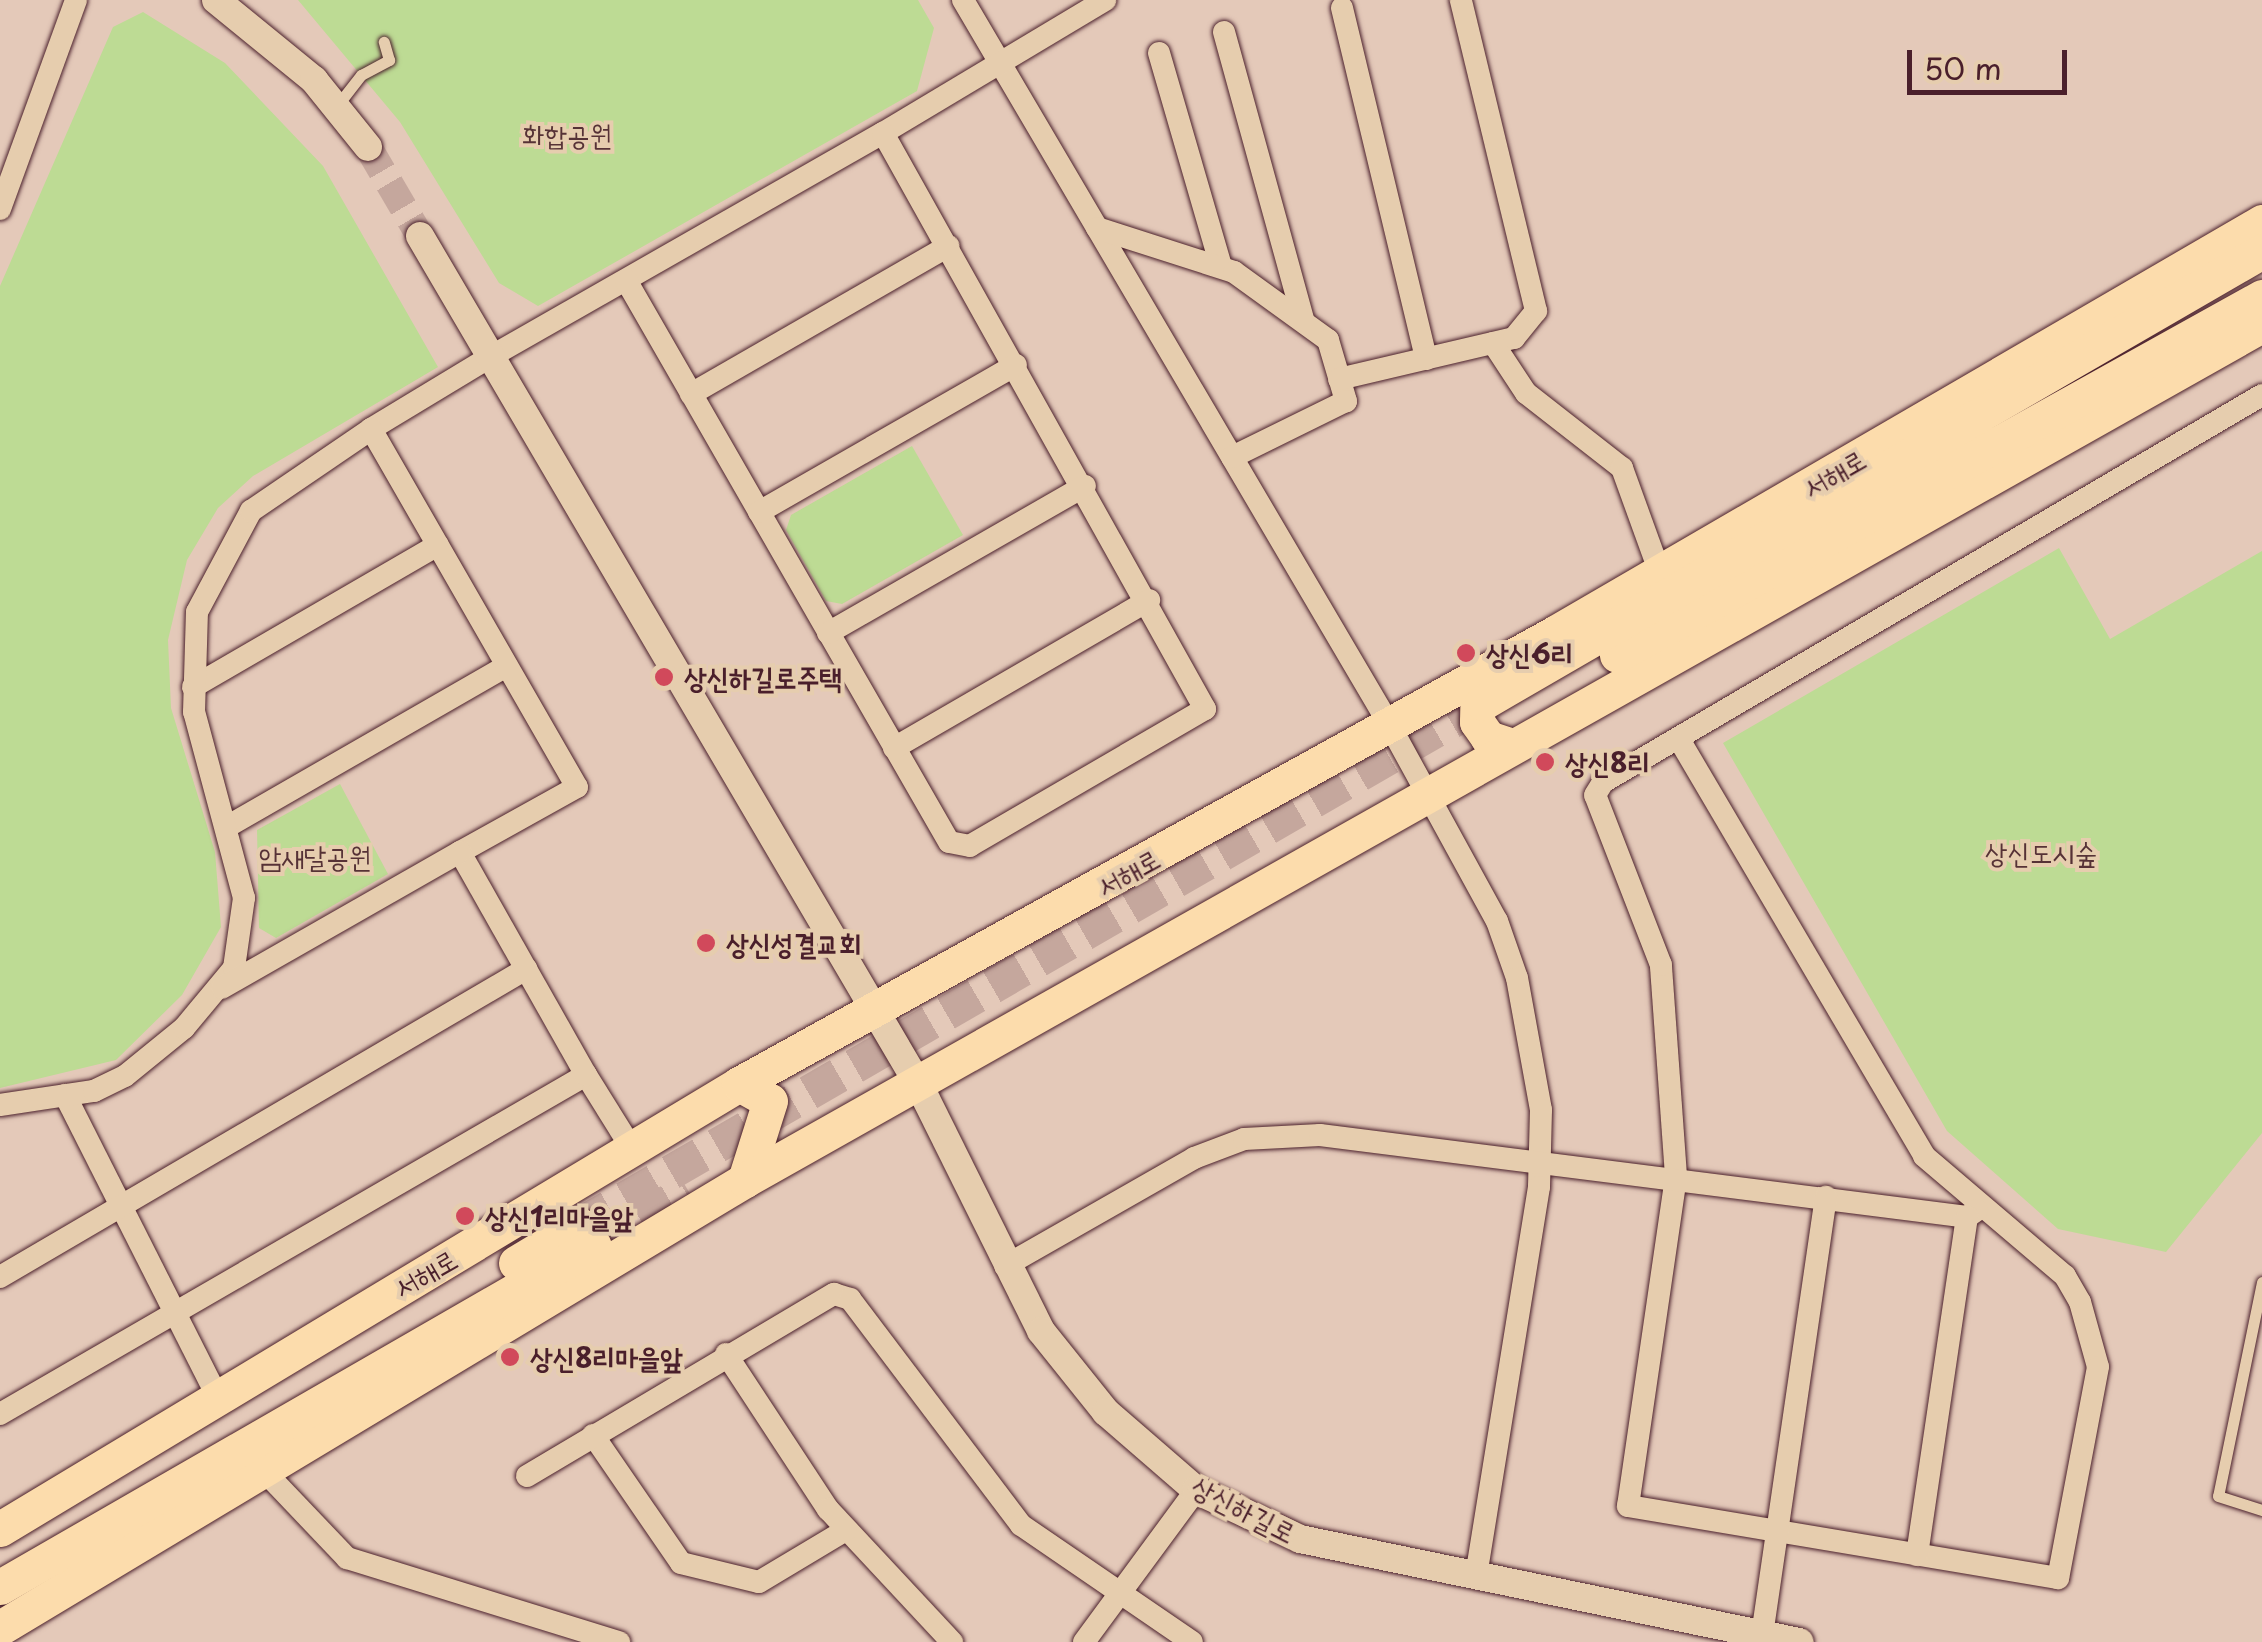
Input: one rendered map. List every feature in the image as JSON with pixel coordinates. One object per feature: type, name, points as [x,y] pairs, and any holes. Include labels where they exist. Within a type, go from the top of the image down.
[{"type":"main road","name":"서해로","points":[[0,1628],[266,1472],[745,1180],[921,1088],[1428,796],[1492,712],[1660,573],[2262,222]]},
{"type":"main road","name":"서해로","points":[[1492,712],[2262,251]]},
{"type":"main road","name":"서해로","points":[[1492,712],[2262,297]]},
{"type":"main road","name":"서해로","points":[[0,1529],[634,1152],[739,1084],[876,1014],[1389,724],[1492,712],[2262,325]]},
{"type":"main road","points":[[739,1084],[770,1101],[745,1180]]},
{"type":"main road","name":"서해로","points":[[0,1566],[587,1235],[0,1587]]},
{"type":"street","points":[[0,209],[76,0]]},
{"type":"street","points":[[216,0],[336,107],[368,147]]},
{"type":"street","points":[[963,0],[1389,724],[1517,978],[1541,1110],[1540,1157],[1476,1577]]},
{"type":"street","points":[[219,990],[234,968],[244,898],[230,825],[203,764],[193,687],[196,612],[228,540],[280,485],[490,357],[883,133],[1105,0]]},
{"type":"street","points":[[1339,379],[1514,338],[1536,311],[1461,0]]},
{"type":"street","points":[[1342,8],[1426,359]]},
{"type":"street","points":[[1224,32],[1302,320]]},
{"type":"street","points":[[1160,53],[1220,266]]},
{"type":"street","points":[[626,280],[945,837],[964,848],[1200,714],[1208,700],[883,133]]},
{"type":"street","points":[[1097,228],[1220,266],[1328,340],[1346,400],[1232,457]]},
{"type":"street","name":"상신하길로","points":[[420,236],[921,1088],[1005,1266],[1041,1331],[1106,1412],[1196,1490],[1300,1539],[1761,1639],[1798,1642]]},
{"type":"street","points":[[691,394],[948,246]]},
{"type":"street","points":[[1493,343],[1526,393],[1622,468],[1660,573]]},
{"type":"street","points":[[759,512],[1016,365]]},
{"type":"street","points":[[1680,741],[1924,1156],[1972,1213],[2065,1276],[2098,1367],[2058,1578],[1628,1506],[1676,1176],[1662,965],[1594,801],[1603,782],[1680,741],[2262,396]]},
{"type":"street","points":[[0,1104],[65,1095],[124,1076],[219,990],[577,787],[371,429]]},
{"type":"street","points":[[828,633],[1085,486]]},
{"type":"street","points":[[193,687],[438,545]]},
{"type":"street","points":[[894,748],[1149,600]]},
{"type":"street","points":[[230,825],[507,666]]},
{"type":"street","points":[[460,852],[634,1152]]},
{"type":"street","points":[[0,1277],[526,968]]},
{"type":"street","points":[[0,1414],[586,1075]]},
{"type":"street","points":[[65,1095],[116,1210],[218,1398]]},
{"type":"street","points":[[1005,1266],[1194,1158],[1244,1140],[1320,1136],[1540,1157],[1972,1213]]},
{"type":"street","points":[[1761,1639],[1826,1197]]},
{"type":"street","points":[[1918,1554],[1972,1213]]},
{"type":"street","points":[[527,1476],[726,1354],[834,1294],[850,1299],[1021,1525],[1116,1598],[1192,1642]]},
{"type":"street","points":[[726,1354],[846,1530],[952,1642]]},
{"type":"street","points":[[593,1435],[681,1563],[759,1582],[846,1530]]},
{"type":"street","points":[[266,1472],[347,1558],[618,1642]]},
{"type":"street","points":[[1084,1642],[1196,1490]]},
{"type":"lane","points":[[336,107],[360,75],[389,60],[384,42]]},
{"type":"lane","points":[[2262,1282],[2218,1496],[2262,1510]]},
{"type":"green space","name":"화합공원","points":[[298,0],[918,0],[934,28],[917,91],[538,306],[499,283],[400,122]]},
{"type":"green space","points":[[143,12],[225,63],[323,166],[438,367],[253,476],[218,508],[187,560],[168,640],[171,708],[215,852],[221,927],[182,995],[116,1060],[0,1088],[0,286],[113,27]]},
{"type":"green space","points":[[912,446],[963,535],[842,604],[826,601],[786,530],[791,515]]},
{"type":"green space","name":"상신도시숲","points":[[2059,548],[2110,639],[2262,551],[2262,1133],[2166,1252],[2058,1229],[1947,1131],[1723,743]]},
{"type":"green space","name":"암새달공원","points":[[340,784],[388,874],[276,938],[259,928],[257,830]]},
{"type":"tunnel","points":[[368,147],[420,236]]},
{"type":"tunnel","points":[[579,1225],[1482,703]]},
{"type":"tunnel","points":[[594,1245],[688,1190]]},
{"type":"place","name":"상신6리","points":[[1466,653]]},
{"type":"place","name":"상신하길로주택","points":[[664,677]]},
{"type":"place","name":"상신8리","points":[[1545,762]]},
{"type":"place","name":"상신성결교회","points":[[706,943]]},
{"type":"place","name":"상신1리마을앞","points":[[465,1216]]},
{"type":"place","name":"상신8리마을앞","points":[[510,1357]]}]
